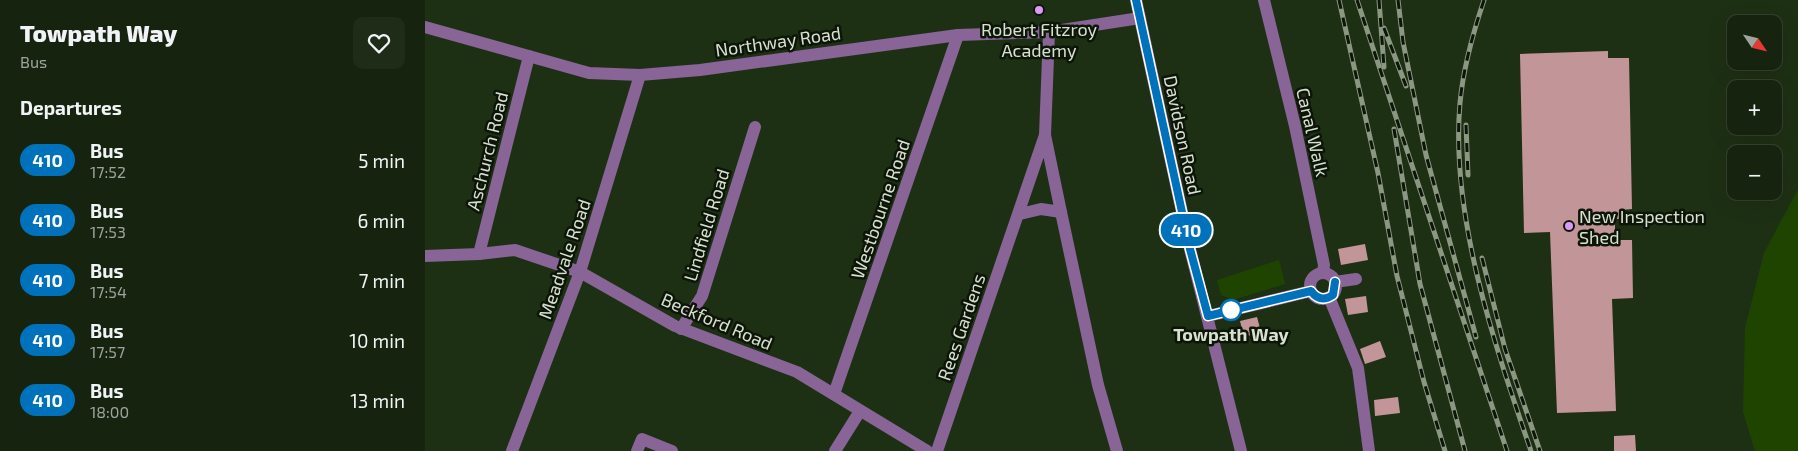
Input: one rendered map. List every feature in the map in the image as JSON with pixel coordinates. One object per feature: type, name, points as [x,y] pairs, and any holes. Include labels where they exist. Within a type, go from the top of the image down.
[{"type":"street","name":"Davidson Road","points":[[1136,0],[1190,249],[1241,451]]},
{"type":"street","name":"Canal Walk","points":[[1264,0],[1297,136],[1324,265],[1323,273]]},
{"type":"street","name":"Northway Road","points":[[425,27],[589,73],[640,75],[701,70],[958,35],[1049,32],[1140,18]]},
{"type":"street","name":"Rees Gardens","points":[[1049,32],[1045,135],[1098,385],[1117,451]]},
{"type":"street","name":"Westbourne Road","points":[[834,394],[958,35]]},
{"type":"street","name":"Aschurch Road","points":[[479,254],[529,56]]},
{"type":"street","name":"Meadvale Road","points":[[512,451],[580,272],[640,75]]},
{"type":"street","name":"Lindfield Road","points":[[681,329],[702,296],[755,127]]},
{"type":"street","name":"Rees Gardens","points":[[937,451],[971,349],[1020,214],[1045,135]]},
{"type":"street","points":[[1020,214],[1041,209],[1061,212]]},
{"type":"street","name":"Beckford Road","points":[[425,256],[479,254],[515,250],[580,272],[681,329],[797,372],[927,451]]},
{"type":"street","points":[[1323,273],[1330,276],[1335,282],[1335,291],[1329,297],[1319,298],[1311,291],[1313,279],[1323,273]]},
{"type":"street","points":[[1335,282],[1356,279]]},
{"type":"street","points":[[1208,316],[1311,291]]},
{"type":"street","points":[[1329,297],[1358,368],[1369,451]]},
{"type":"street","points":[[835,451],[860,410]]},
{"type":"street","points":[[637,451],[642,439],[672,451]]},
{"type":"green space","points":[[1798,189],[1798,451],[1755,451],[1743,412],[1745,328],[1764,253]]},
{"type":"green space","points":[[1279,260],[1285,284],[1233,300],[1221,295],[1217,280]]},
{"type":"building","name":"New Inspection Shed","points":[[1608,51],[1608,58],[1629,58],[1632,209],[1622,210],[1622,219],[1615,219],[1615,240],[1632,240],[1633,298],[1612,299],[1616,411],[1557,413],[1550,232],[1524,233],[1520,54]]},
{"type":"building","points":[[1365,244],[1368,260],[1341,265],[1338,249]]},
{"type":"building","points":[[1366,296],[1368,312],[1348,315],[1345,299]]},
{"type":"building","points":[[1257,317],[1261,332],[1244,337],[1240,321]]},
{"type":"building","points":[[1380,341],[1386,357],[1365,364],[1360,349]]},
{"type":"building","points":[[1398,397],[1400,413],[1375,416],[1374,400]]},
{"type":"building","points":[[1635,435],[1636,451],[1614,451],[1614,436]]},
{"type":"railway","points":[[1339,0],[1378,173],[1397,276],[1424,382],[1445,451]]},
{"type":"railway","points":[[1357,0],[1507,451]]},
{"type":"railway","points":[[1379,0],[1384,67]]},
{"type":"railway","points":[[1398,0],[1403,42],[1426,155],[1476,337]]},
{"type":"railway","points":[[1484,0],[1469,51],[1461,90],[1459,146],[1462,190],[1478,280],[1503,368],[1531,451]]},
{"type":"railway","points":[[1384,28],[1406,86]]},
{"type":"railway","points":[[1466,125],[1468,175]]},
{"type":"railway","points":[[1394,129],[1420,284],[1465,451]]},
{"type":"railway","points":[[1482,258],[1505,349],[1540,451]]},
{"type":"bus line","name":"410","points":[[1136,0],[1190,249],[1208,316],[1296,293],[1311,291],[1315,296],[1325,299],[1333,295],[1336,287],[1335,282]]},
{"type":"place","name":"Robert Fitzroy Academy","points":[[1039,10]]},
{"type":"place","name":"New Inspection Shed","points":[[1569,226]]},
{"type":"place","name":"Towpath Way","points":[[1231,310]]}]
